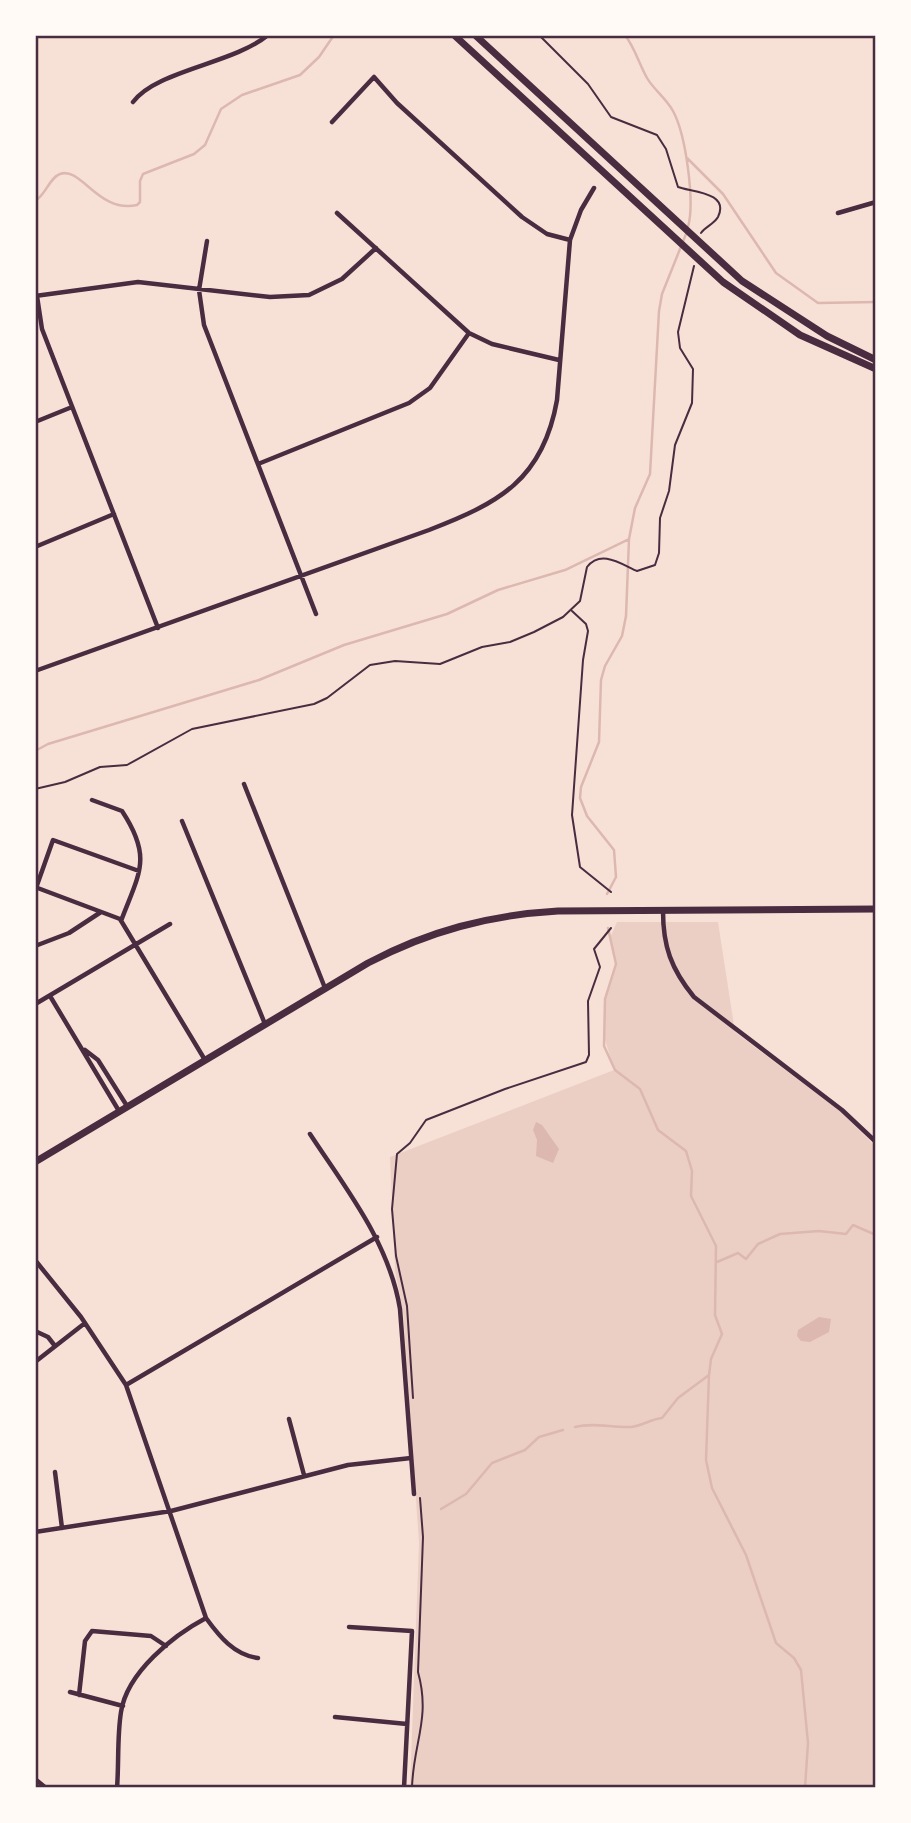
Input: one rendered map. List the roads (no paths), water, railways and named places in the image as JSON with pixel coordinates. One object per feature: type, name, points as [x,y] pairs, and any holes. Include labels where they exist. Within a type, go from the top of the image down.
[{"type":"main road","points":[[454,35],[705,266],[774,320],[800,335],[876,369]]},
{"type":"main road","points":[[475,35],[709,253],[779,308],[853,351],[876,360]]},
{"type":"main road","points":[[35,1162],[325,988],[404,945],[482,920],[558,911],[876,909]]},
{"type":"street","points":[[132,102],[142,90],[234,54],[268,35]]},
{"type":"street","points":[[332,122],[374,77],[397,103],[522,217],[547,234],[570,240]]},
{"type":"street","points":[[35,671],[474,512],[506,494],[531,467],[548,435],[557,400],[558,360],[570,240],[581,210],[594,188]]},
{"type":"street","points":[[838,213],[876,202]]},
{"type":"street","points":[[337,213],[469,333],[503,348],[558,360]]},
{"type":"street","points":[[206,241],[200,290],[204,325],[316,614]]},
{"type":"street","points":[[158,628],[40,323],[36,296],[138,282],[285,298],[309,295],[342,279],[376,248]]},
{"type":"street","points":[[258,464],[409,403],[430,388],[469,333]]},
{"type":"street","points":[[35,422],[72,407]]},
{"type":"street","points":[[35,547],[114,514]]},
{"type":"street","points":[[244,784],[325,988]]},
{"type":"street","points":[[92,800],[122,811],[141,846],[139,871],[121,922]]},
{"type":"street","points":[[182,821],[265,1024]]},
{"type":"street","points":[[139,871],[53,841],[35,887],[121,922],[205,1060]]},
{"type":"street","points":[[663,911],[666,948],[679,979],[694,997],[842,1110],[876,1142]]},
{"type":"street","points":[[35,946],[69,933],[101,912]]},
{"type":"street","points":[[35,1000],[37,1003],[50,996],[170,924]]},
{"type":"street","points":[[50,996],[84,1049],[98,1060],[127,1106]]},
{"type":"street","points":[[84,1049],[86,1058],[118,1111]]},
{"type":"street","points":[[310,1134],[377,1237],[393,1275],[400,1308],[414,1494]]},
{"type":"street","points":[[126,1385],[377,1237]]},
{"type":"street","points":[[35,1260],[85,1323],[126,1385],[206,1618],[230,1645],[248,1657],[258,1658]]},
{"type":"street","points":[[35,1362],[85,1323]]},
{"type":"street","points":[[35,1331],[48,1338],[55,1346]]},
{"type":"street","points":[[289,1419],[304,1475]]},
{"type":"street","points":[[35,1532],[171,1511],[348,1465],[411,1458]]},
{"type":"street","points":[[55,1472],[62,1528]]},
{"type":"street","points":[[129,1788],[117,1787],[122,1706],[132,1685],[166,1646],[187,1628],[206,1618]]},
{"type":"street","points":[[349,1627],[412,1631],[404,1788]]},
{"type":"street","points":[[79,1695],[85,1641],[92,1631],[151,1636],[166,1646]]},
{"type":"street","points":[[70,1692],[122,1706]]},
{"type":"street","points":[[335,1717],[407,1724]]},
{"type":"street","points":[[35,1779],[46,1788]]},
{"type":"waterway","points":[[35,201],[56,176],[68,173],[112,203],[137,205],[140,202],[140,181],[143,174],[194,154],[205,145],[221,109],[242,95],[300,75],[319,57],[334,35]]},
{"type":"waterway","points":[[625,35],[647,78],[670,106],[678,122],[690,186],[688,227]]},
{"type":"waterway","points":[[687,158],[723,194],[776,273],[818,303],[876,302]]},
{"type":"waterway","points":[[607,894],[616,877],[614,850],[587,816],[580,798],[581,787],[599,742],[601,680],[605,666],[622,636],[626,616],[629,539],[635,508],[650,474],[662,294],[686,234]]},
{"type":"waterway","points":[[35,751],[48,744],[259,680],[344,645],[447,614],[498,590],[565,570],[629,539]]},
{"type":"waterway","points":[[608,928],[616,964],[605,999],[604,1046],[615,1070],[640,1089],[658,1130],[686,1151],[692,1171],[691,1196],[716,1246],[715,1315],[722,1334],[711,1359],[706,1460],[712,1488],[746,1555],[776,1643],[794,1658],[801,1670],[808,1743],[805,1788]]},
{"type":"waterway","points":[[717,1262],[738,1253],[746,1259],[758,1244],[780,1234],[819,1231],[846,1234],[853,1225],[876,1235]]},
{"type":"waterway","points":[[575,1427],[631,1427],[662,1418],[678,1398],[709,1375]]},
{"type":"waterway","points":[[441,1509],[466,1494],[492,1463],[525,1450],[539,1437],[563,1430]]}]
